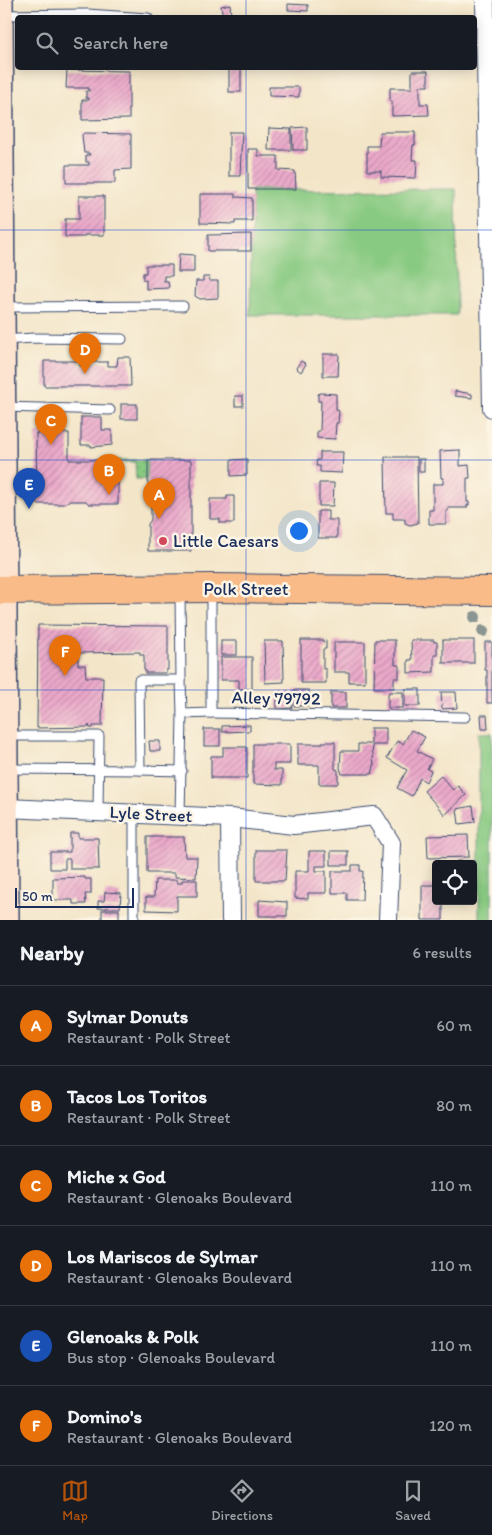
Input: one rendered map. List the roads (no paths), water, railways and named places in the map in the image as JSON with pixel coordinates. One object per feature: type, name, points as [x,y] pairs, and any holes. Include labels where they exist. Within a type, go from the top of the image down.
[{"type":"main road","points":[[0,0],[3,340],[2,590],[6,736],[6,920]]},
{"type":"main road","name":"Polk Street","points":[[2,590],[210,588],[492,591]]},
{"type":"street","points":[[485,0],[492,408]]},
{"type":"street","name":"Lyle Street","points":[[6,808],[230,818],[294,825],[374,816],[391,843],[388,920]]},
{"type":"street","points":[[230,818],[231,920]]},
{"type":"lane","points":[[0,15],[102,15]]},
{"type":"lane","points":[[2,307],[183,306]]},
{"type":"lane","points":[[3,340],[34,338],[122,339]]},
{"type":"lane","points":[[3,407],[110,410]]},
{"type":"lane","name":"Alley 79792","points":[[210,588],[212,713],[465,717]]},
{"type":"lane","points":[[180,589],[182,714],[180,816]]},
{"type":"lane","points":[[140,770],[139,680],[181,680]]},
{"type":"lane","points":[[182,714],[212,713]]},
{"type":"lane","points":[[6,736],[99,736],[98,812]]},
{"type":"lane","points":[[6,769],[182,771]]},
{"type":"lane","points":[[134,814],[134,920]]},
{"type":"place","name":"Los Mariscos de Sylmar","points":[[85,374]]},
{"type":"place","name":"Miche x God","points":[[51,445]]},
{"type":"place","name":"Tacos Los Toritos","points":[[109,495]]},
{"type":"place","name":"Glenoaks & Polk","points":[[29,509]]},
{"type":"place","name":"Sylmar Donuts","points":[[159,519]]},
{"type":"place","name":"Little Caesars","points":[[163,541]]},
{"type":"place","name":"Domino's","points":[[65,676]]}]
